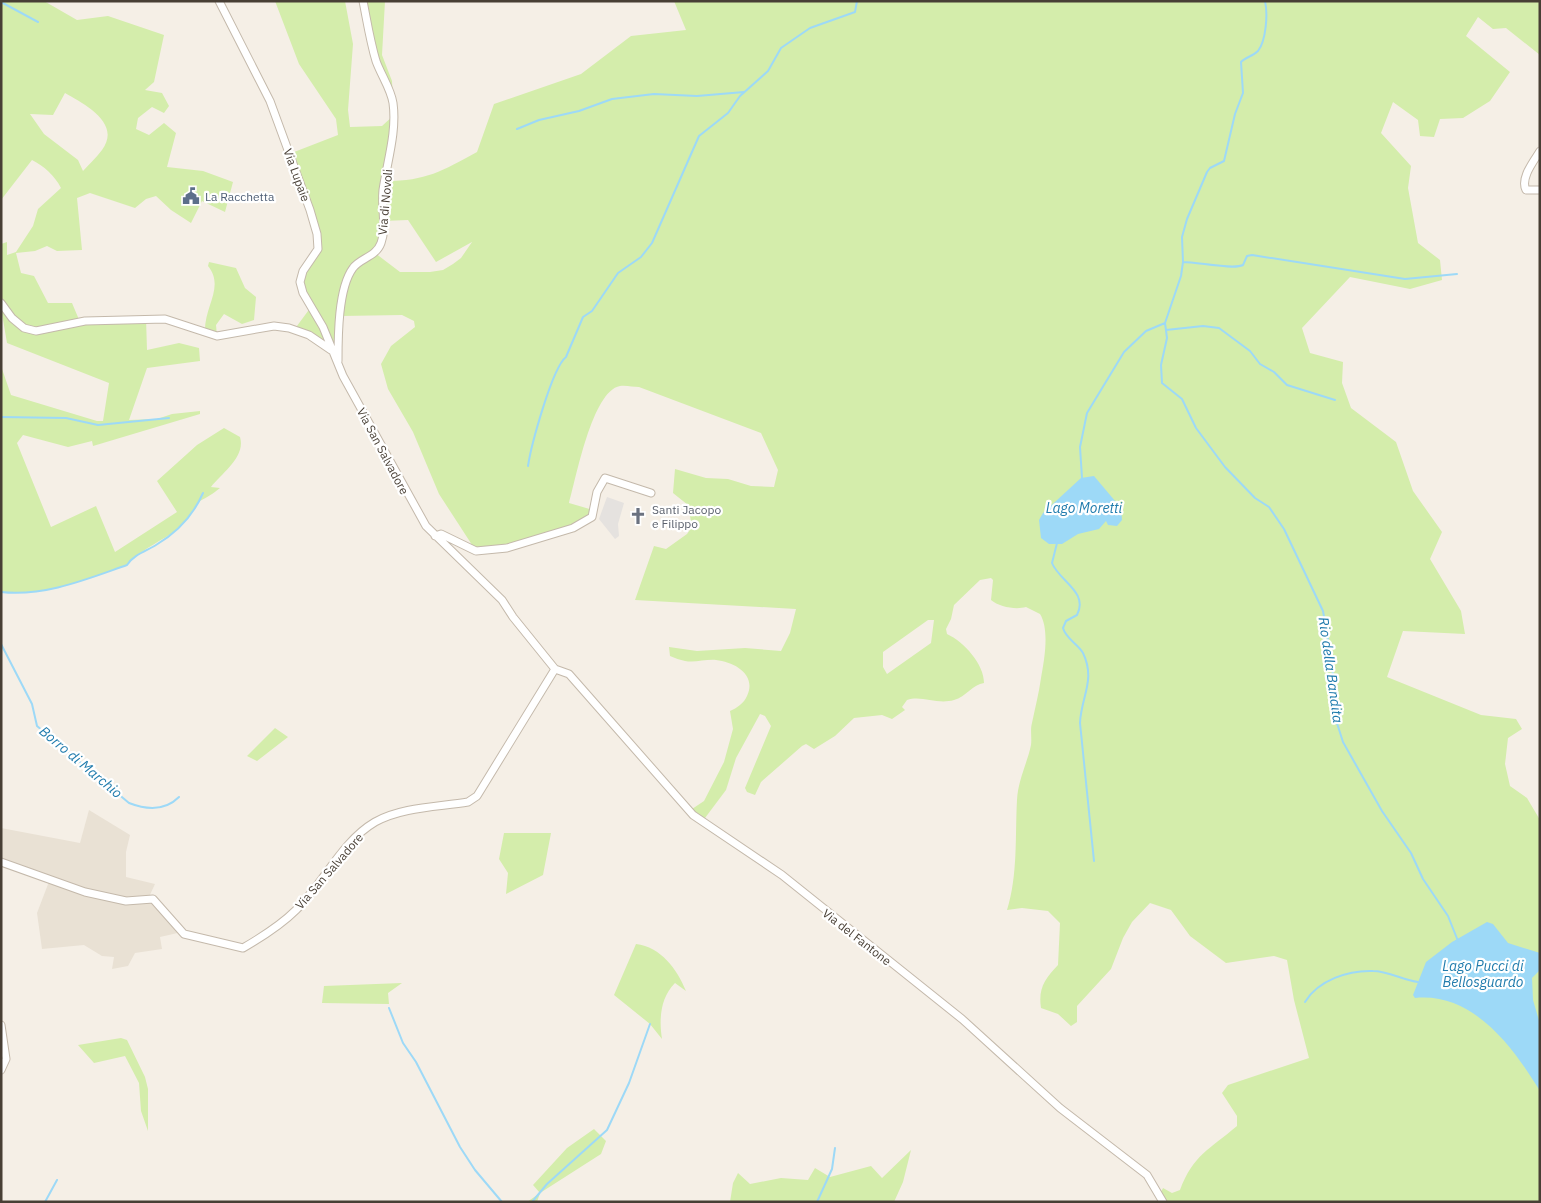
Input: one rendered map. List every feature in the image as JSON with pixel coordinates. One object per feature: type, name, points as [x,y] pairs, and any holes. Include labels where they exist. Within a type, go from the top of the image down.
[{"type":"street","name":"Via Lupaie","points":[[219,1],[270,101],[310,210],[318,249],[303,271],[300,282],[303,294],[324,327],[331,350],[338,362]]},
{"type":"street","name":"Via di Novoli","points":[[338,362],[342,298],[350,273],[354,266],[375,253],[380,244],[384,229],[384,190],[391,152],[394,115],[393,101],[371,44],[363,1]]},
{"type":"street","points":[[1540,151],[1525,178],[1524,185],[1526,190],[1540,190]]},
{"type":"street","name":"Via Lupaie","points":[[1,303],[12,318],[24,328],[36,331],[85,321],[146,318],[180,322],[216,336],[274,326],[309,335],[331,350]]},
{"type":"street","name":"Via San Salvadore","points":[[1,862],[85,892],[126,900],[153,899],[160,904],[184,934],[243,948],[268,933],[296,910],[359,834],[375,822],[394,814],[468,802],[477,796],[555,669],[513,617],[502,600],[435,536],[414,508],[375,431],[343,376],[338,362]]},
{"type":"street","points":[[435,536],[441,534],[476,551],[507,548],[573,528],[592,517],[597,492],[605,478],[651,494]]},
{"type":"street","name":"Via del Fantone","points":[[555,669],[569,674],[693,815],[782,875],[962,1019],[1060,1108],[1147,1174],[1163,1202]]},
{"type":"street","points":[[1,1025],[6,1044],[6,1059],[1,1070]]},
{"type":"shaded area","points":[[607,497],[624,503],[618,524],[619,536],[615,539],[599,519]]},
{"type":"shaded area","points":[[89,810],[130,835],[126,852],[126,877],[155,884],[148,899],[182,932],[160,937],[162,949],[135,953],[128,966],[112,969],[114,957],[102,956],[84,945],[42,949],[37,913],[50,879],[1,862],[1,828],[80,843]]},
{"type":"green space","points":[[1,1],[44,1],[77,20],[108,16],[164,35],[154,82],[145,90],[162,93],[169,106],[164,113],[152,107],[138,118],[136,129],[149,135],[164,123],[176,133],[167,167],[203,171],[233,182],[225,212],[202,201],[191,223],[171,210],[156,196],[146,199],[135,208],[90,193],[77,198],[82,250],[57,251],[47,246],[35,251],[16,253],[21,273],[34,276],[48,303],[72,303],[80,322],[146,318],[147,350],[179,343],[199,348],[200,361],[147,368],[129,420],[157,419],[172,414],[200,411],[200,414],[93,446],[92,441],[68,447],[23,435],[17,443],[51,527],[96,506],[115,552],[177,512],[157,481],[197,445],[224,428],[240,437],[241,444],[240,451],[232,464],[211,487],[220,488],[200,501],[178,529],[143,551],[127,565],[65,586],[17,593],[1,592],[1,366],[11,395],[97,421],[103,421],[109,383],[7,343],[1,308],[1,244],[7,242],[7,255],[16,252],[33,226],[38,209],[61,188],[49,172],[32,160],[1,200]],"holes":[[[65,93],[98,116],[104,123],[107,131],[107,140],[102,150],[83,171],[78,160],[44,134],[30,114],[53,115]]]},
{"type":"green space","points":[[275,1],[345,1],[353,44],[348,110],[350,127],[382,126],[394,115],[386,181],[400,181],[433,174],[477,152],[494,104],[581,74],[631,36],[686,30],[674,1],[1540,1],[1540,55],[1506,28],[1493,29],[1478,17],[1466,36],[1510,72],[1490,101],[1463,118],[1440,119],[1434,137],[1420,136],[1418,120],[1393,102],[1381,133],[1411,166],[1408,188],[1418,243],[1440,260],[1442,280],[1410,289],[1350,277],[1302,328],[1310,353],[1343,362],[1342,383],[1351,408],[1396,442],[1413,491],[1442,532],[1430,559],[1461,611],[1465,634],[1403,631],[1387,677],[1481,715],[1516,719],[1522,729],[1508,738],[1505,764],[1510,786],[1527,798],[1540,820],[1540,1202],[1163,1202],[1159,1196],[1163,1188],[1172,1193],[1180,1190],[1185,1178],[1197,1160],[1237,1126],[1237,1116],[1222,1093],[1228,1085],[1309,1058],[1294,1000],[1287,960],[1274,956],[1226,963],[1190,936],[1171,910],[1150,903],[1132,922],[1123,938],[1111,969],[1077,1006],[1077,1022],[1071,1026],[1058,1014],[1041,1008],[1042,989],[1049,975],[1058,965],[1060,923],[1048,911],[1022,908],[1007,910],[1013,883],[1017,800],[1031,745],[1031,726],[1045,654],[1045,628],[1040,614],[1026,607],[1008,607],[991,600],[993,580],[991,578],[980,580],[954,605],[951,619],[946,629],[947,634],[960,642],[977,661],[981,668],[984,683],[954,700],[907,700],[902,707],[905,710],[892,719],[882,715],[854,718],[835,736],[814,749],[806,744],[802,746],[761,782],[755,795],[747,792],[745,788],[771,726],[765,716],[760,714],[736,758],[726,790],[702,822],[689,811],[704,801],[724,762],[733,729],[730,711],[746,699],[749,682],[747,676],[737,667],[716,660],[693,662],[681,660],[670,656],[669,647],[697,651],[745,648],[781,651],[790,633],[796,609],[635,600],[654,546],[666,549],[687,534],[692,527],[688,505],[673,493],[675,469],[706,478],[728,479],[751,486],[774,487],[778,470],[761,433],[639,387],[620,386],[610,391],[593,419],[569,503],[593,510],[592,517],[535,540],[476,551],[439,494],[413,432],[388,389],[381,364],[391,346],[415,327],[414,321],[402,315],[341,316],[338,347],[331,350],[294,330],[311,307],[300,282],[318,249],[317,234],[289,154],[338,135],[336,119],[299,64]],"holes":[[[408,220],[436,262],[472,242],[461,258],[443,270],[400,272],[375,253],[384,229],[383,221]],[[928,620],[934,620],[931,643],[887,674],[883,667],[883,652]]]},
{"type":"green space","points":[[363,1],[385,1],[382,55],[392,81],[393,101],[377,62]]},
{"type":"green space","points":[[209,262],[236,268],[245,288],[256,297],[254,320],[242,324],[224,314],[216,325],[217,336],[205,332],[207,314],[215,282],[208,266]]},
{"type":"green space","points":[[275,728],[288,737],[257,761],[247,756]]},
{"type":"green space","points":[[504,833],[551,833],[543,875],[506,894],[508,873],[499,859]]},
{"type":"green space","points":[[636,944],[653,950],[667,960],[678,975],[686,991],[675,983],[666,995],[661,1017],[662,1039],[650,1024],[614,995]]},
{"type":"green space","points":[[402,983],[388,993],[389,1004],[322,1003],[324,986]]},
{"type":"green space","points":[[121,1038],[127,1040],[145,1077],[148,1089],[148,1131],[141,1111],[139,1083],[125,1056],[94,1063],[78,1045]]},
{"type":"green space","points":[[594,1129],[606,1141],[601,1154],[540,1193],[533,1185],[567,1148]]},
{"type":"green space","points":[[911,1150],[903,1182],[894,1202],[730,1202],[733,1183],[738,1173],[750,1184],[781,1178],[808,1180],[815,1168],[830,1177],[871,1166],[882,1178]]},
{"type":"green space","points":[[540,1193],[537,1202],[527,1202]]},
{"type":"water","name":"Lago Moretti","points":[[1094,476],[1121,508],[1122,520],[1117,526],[1108,525],[1106,521],[1099,529],[1078,534],[1062,544],[1049,544],[1041,538],[1039,520],[1043,513],[1081,478]]},
{"type":"water","name":"Lago Pucci di Bellosguardo","points":[[1487,922],[1493,924],[1508,943],[1540,953],[1540,970],[1532,978],[1533,1000],[1540,1024],[1540,1091],[1504,1041],[1473,1013],[1455,1004],[1436,998],[1415,998],[1413,995],[1426,962],[1452,942]]},
{"type":"waterway","points":[[528,466],[533,442],[549,391],[583,317],[592,311],[618,273],[641,257],[652,243],[699,136],[728,113],[740,96],[768,71],[781,48],[810,28],[855,12],[857,1]]},
{"type":"waterway","name":"Rio della Bandita","points":[[1265,1],[1266,27],[1261,47],[1256,53],[1241,62],[1243,93],[1235,114],[1224,161],[1210,168],[1207,172],[1187,219],[1182,237],[1183,262],[1181,276],[1165,323],[1167,338],[1161,365],[1162,383],[1182,399],[1196,428],[1225,467],[1255,498],[1269,507],[1284,529],[1323,611],[1332,663],[1336,720],[1343,742],[1382,811],[1411,853],[1423,879],[1448,916],[1458,941]]},
{"type":"waterway","points":[[1,2],[38,22]]},
{"type":"waterway","points":[[517,129],[539,120],[579,111],[612,99],[654,94],[697,96],[744,92]]},
{"type":"waterway","points":[[1183,262],[1238,266],[1243,265],[1247,256],[1252,255],[1405,279],[1457,274]]},
{"type":"waterway","points":[[1082,478],[1080,447],[1087,413],[1124,352],[1146,331],[1165,323]]},
{"type":"waterway","points":[[1166,330],[1203,326],[1219,328],[1250,351],[1260,364],[1274,372],[1287,385],[1335,400]]},
{"type":"waterway","points":[[1,417],[66,418],[98,425],[169,418]]},
{"type":"waterway","points":[[1,592],[33,592],[65,586],[127,565],[136,556],[164,540],[178,529],[195,509],[203,493]]},
{"type":"waterway","points":[[1057,543],[1052,563],[1076,593],[1080,607],[1077,615],[1066,621],[1063,628],[1083,653],[1087,663],[1088,680],[1080,723],[1094,861]]},
{"type":"waterway","name":"Borro di Marchio","points":[[1,644],[32,704],[37,726],[129,803],[142,807],[156,808],[168,805],[179,797]]},
{"type":"waterway","points":[[1305,1002],[1311,994],[1326,982],[1354,972],[1379,971],[1418,982]]},
{"type":"waterway","points":[[389,1008],[403,1043],[416,1062],[460,1147],[475,1170],[502,1202]]},
{"type":"waterway","points":[[532,1202],[547,1184],[607,1130],[629,1083],[650,1024]]},
{"type":"waterway","points":[[817,1202],[832,1169],[835,1148]]},
{"type":"waterway","points":[[45,1202],[57,1180]]},
{"type":"place","name":"La Racchetta","points":[[191,196]]},
{"type":"place","name":"Santi Jacopo e Filippo","points":[[638,516]]}]
